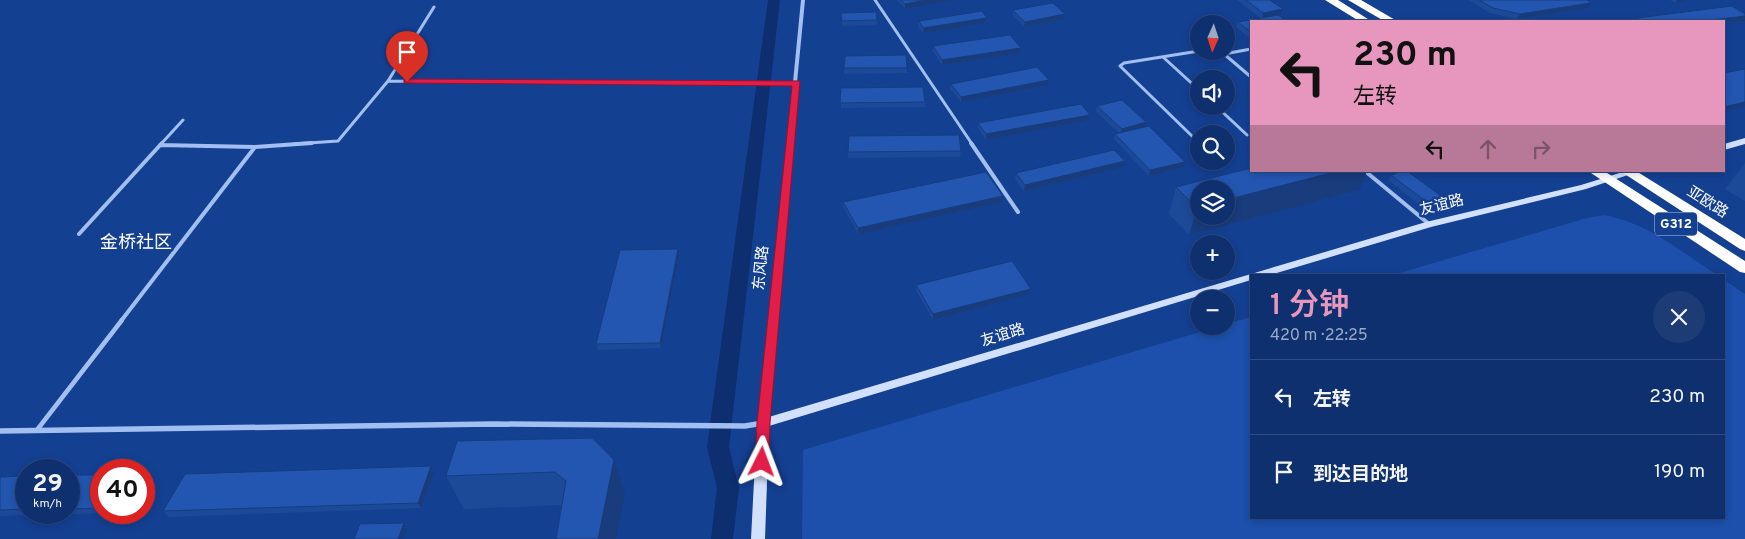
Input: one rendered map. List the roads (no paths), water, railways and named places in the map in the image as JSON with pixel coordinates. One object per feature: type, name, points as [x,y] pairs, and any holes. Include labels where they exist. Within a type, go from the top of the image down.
[{"type":"highway","points":[[1330,0],[1364,20]]},
{"type":"highway","points":[[1353,0],[1390,20]]},
{"type":"highway","name":"G312","points":[[1595,172],[1745,268]]},
{"type":"highway","name":"亚欧路","points":[[1630,172],[1745,246]]},
{"type":"street","points":[[803,0],[810,0]]},
{"type":"street","name":"东风路","points":[[758,539],[763,423],[797,83],[803,0]]},
{"type":"street","points":[[1725,147],[1745,141]]},
{"type":"street","name":"友谊路","points":[[1261,274],[1428,224],[1607,180],[1630,172]]},
{"type":"street","name":"友谊路","points":[[763,423],[1250,277]]},
{"type":"street","points":[[0,431],[493,424],[702,427],[745,426],[763,423]]},
{"type":"lane","points":[[875,0],[1018,212]]},
{"type":"lane","points":[[160,145],[255,147],[338,141],[388,81],[434,7]]},
{"type":"lane","points":[[1235,52],[1250,49]]},
{"type":"lane","points":[[1190,52],[1124,63],[1120,66],[1190,134]]},
{"type":"lane","points":[[1162,57],[1190,82]]},
{"type":"lane","points":[[1231,60],[1250,76]]},
{"type":"lane","points":[[388,81],[797,83]]},
{"type":"lane","points":[[1226,115],[1247,135]]},
{"type":"lane","points":[[79,234],[183,120]]},
{"type":"lane","points":[[37,430],[255,147]]},
{"type":"lane","points":[[1366,172],[1428,224]]},
{"type":"waterway","points":[[722,539],[728,488],[718,447],[774,0]]},
{"type":"district","name":"金桥社区","points":[[136,243]]}]
